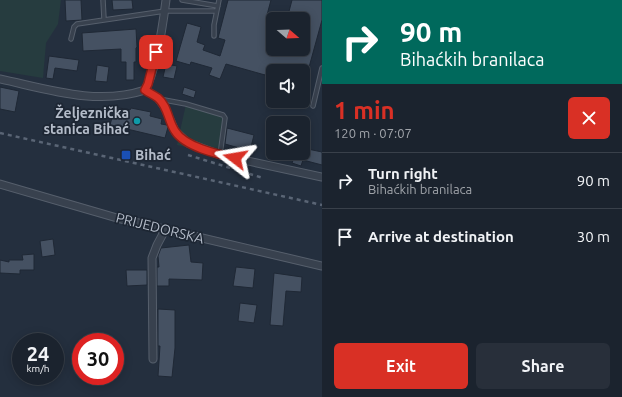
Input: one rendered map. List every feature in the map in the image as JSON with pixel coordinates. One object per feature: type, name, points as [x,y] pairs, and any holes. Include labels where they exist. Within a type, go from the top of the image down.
[{"type":"street","points":[[0,79],[92,98],[125,96],[145,90],[153,65],[166,0]]},
{"type":"street","points":[[145,90],[158,98],[164,106],[175,131],[188,144],[220,155],[322,177]]},
{"type":"street","name":"PRIJEDORSKA","points":[[0,184],[116,218],[322,266]]},
{"type":"street","points":[[153,359],[152,258],[165,230]]},
{"type":"lane","points":[[103,0],[104,19]]},
{"type":"lane","points":[[182,0],[218,6]]},
{"type":"lane","points":[[214,36],[214,24],[219,0]]},
{"type":"lane","points":[[71,39],[74,27],[77,24],[164,11],[216,11]]},
{"type":"lane","points":[[313,106],[322,68]]},
{"type":"lane","points":[[158,98],[186,104],[222,115],[225,118],[220,155]]},
{"type":"green space","points":[[0,0],[61,0],[58,24],[46,43],[43,78],[0,71]]},
{"type":"green space","points":[[186,104],[223,115],[225,118],[220,155],[177,145]]},
{"type":"building","points":[[65,0],[81,0],[82,20],[66,21]]},
{"type":"building","points":[[112,0],[132,0],[133,9],[113,10]]},
{"type":"building","points":[[228,0],[271,0],[268,12],[266,12],[266,56],[310,56],[310,12],[289,12],[292,0],[322,0],[322,20],[310,64],[266,64],[265,75],[226,64],[220,79],[209,75],[212,68],[191,62],[190,65],[176,61],[187,23],[201,27],[197,42],[205,45],[203,50],[220,56],[225,40],[218,38]]},
{"type":"building","points":[[136,29],[137,47],[136,62],[134,62],[134,80],[126,80],[126,62],[121,62],[121,49],[83,51],[82,33]]},
{"type":"building","points":[[49,56],[79,60],[77,71],[55,68],[53,79],[46,78]]},
{"type":"building","points":[[166,64],[177,66],[174,79],[163,77]]},
{"type":"building","points":[[97,65],[109,67],[107,82],[95,81]]},
{"type":"building","points":[[0,87],[19,91],[15,112],[0,109]]},
{"type":"building","points":[[184,87],[196,91],[194,98],[182,94]]},
{"type":"building","name":"Željeznička stanica Bihać","points":[[115,107],[130,110],[131,108],[151,112],[150,116],[162,119],[161,124],[167,125],[168,127],[165,138],[110,125]]},
{"type":"building","points":[[227,128],[254,135],[250,151],[225,144]]},
{"type":"building","points":[[310,149],[322,152],[322,165],[303,160],[310,160]]},
{"type":"building","points":[[293,160],[303,160],[301,166],[292,163]]},
{"type":"building","points":[[53,239],[55,255],[42,257],[40,241]]},
{"type":"building","points":[[189,245],[191,262],[203,263],[202,280],[169,279],[169,286],[157,286],[157,267],[159,267],[158,256],[161,248]]},
{"type":"building","points":[[34,254],[34,270],[20,270],[20,274],[0,273],[0,260],[9,262],[9,260],[23,260],[22,255]]},
{"type":"building","points":[[236,267],[255,269],[253,288],[233,286]]},
{"type":"building","points":[[126,270],[147,270],[147,285],[127,286]]},
{"type":"building","points":[[274,273],[302,277],[301,292],[286,291],[283,326],[270,325]]},
{"type":"building","points":[[240,303],[257,305],[254,323],[238,321]]},
{"type":"building","points":[[158,309],[175,310],[175,348],[172,377],[158,376],[160,346],[158,346]]},
{"type":"railway","points":[[0,133],[322,205]]},
{"type":"railway","points":[[188,155],[263,178]]},
{"type":"place","name":"Željeznička stanica Bihać","points":[[137,121]]},
{"type":"place","name":"Bihać","points":[[126,155]]},
{"type":"route","points":[[156,52],[148,84],[145,90],[158,98],[164,106],[175,131],[188,144],[220,155],[235,158]]}]
